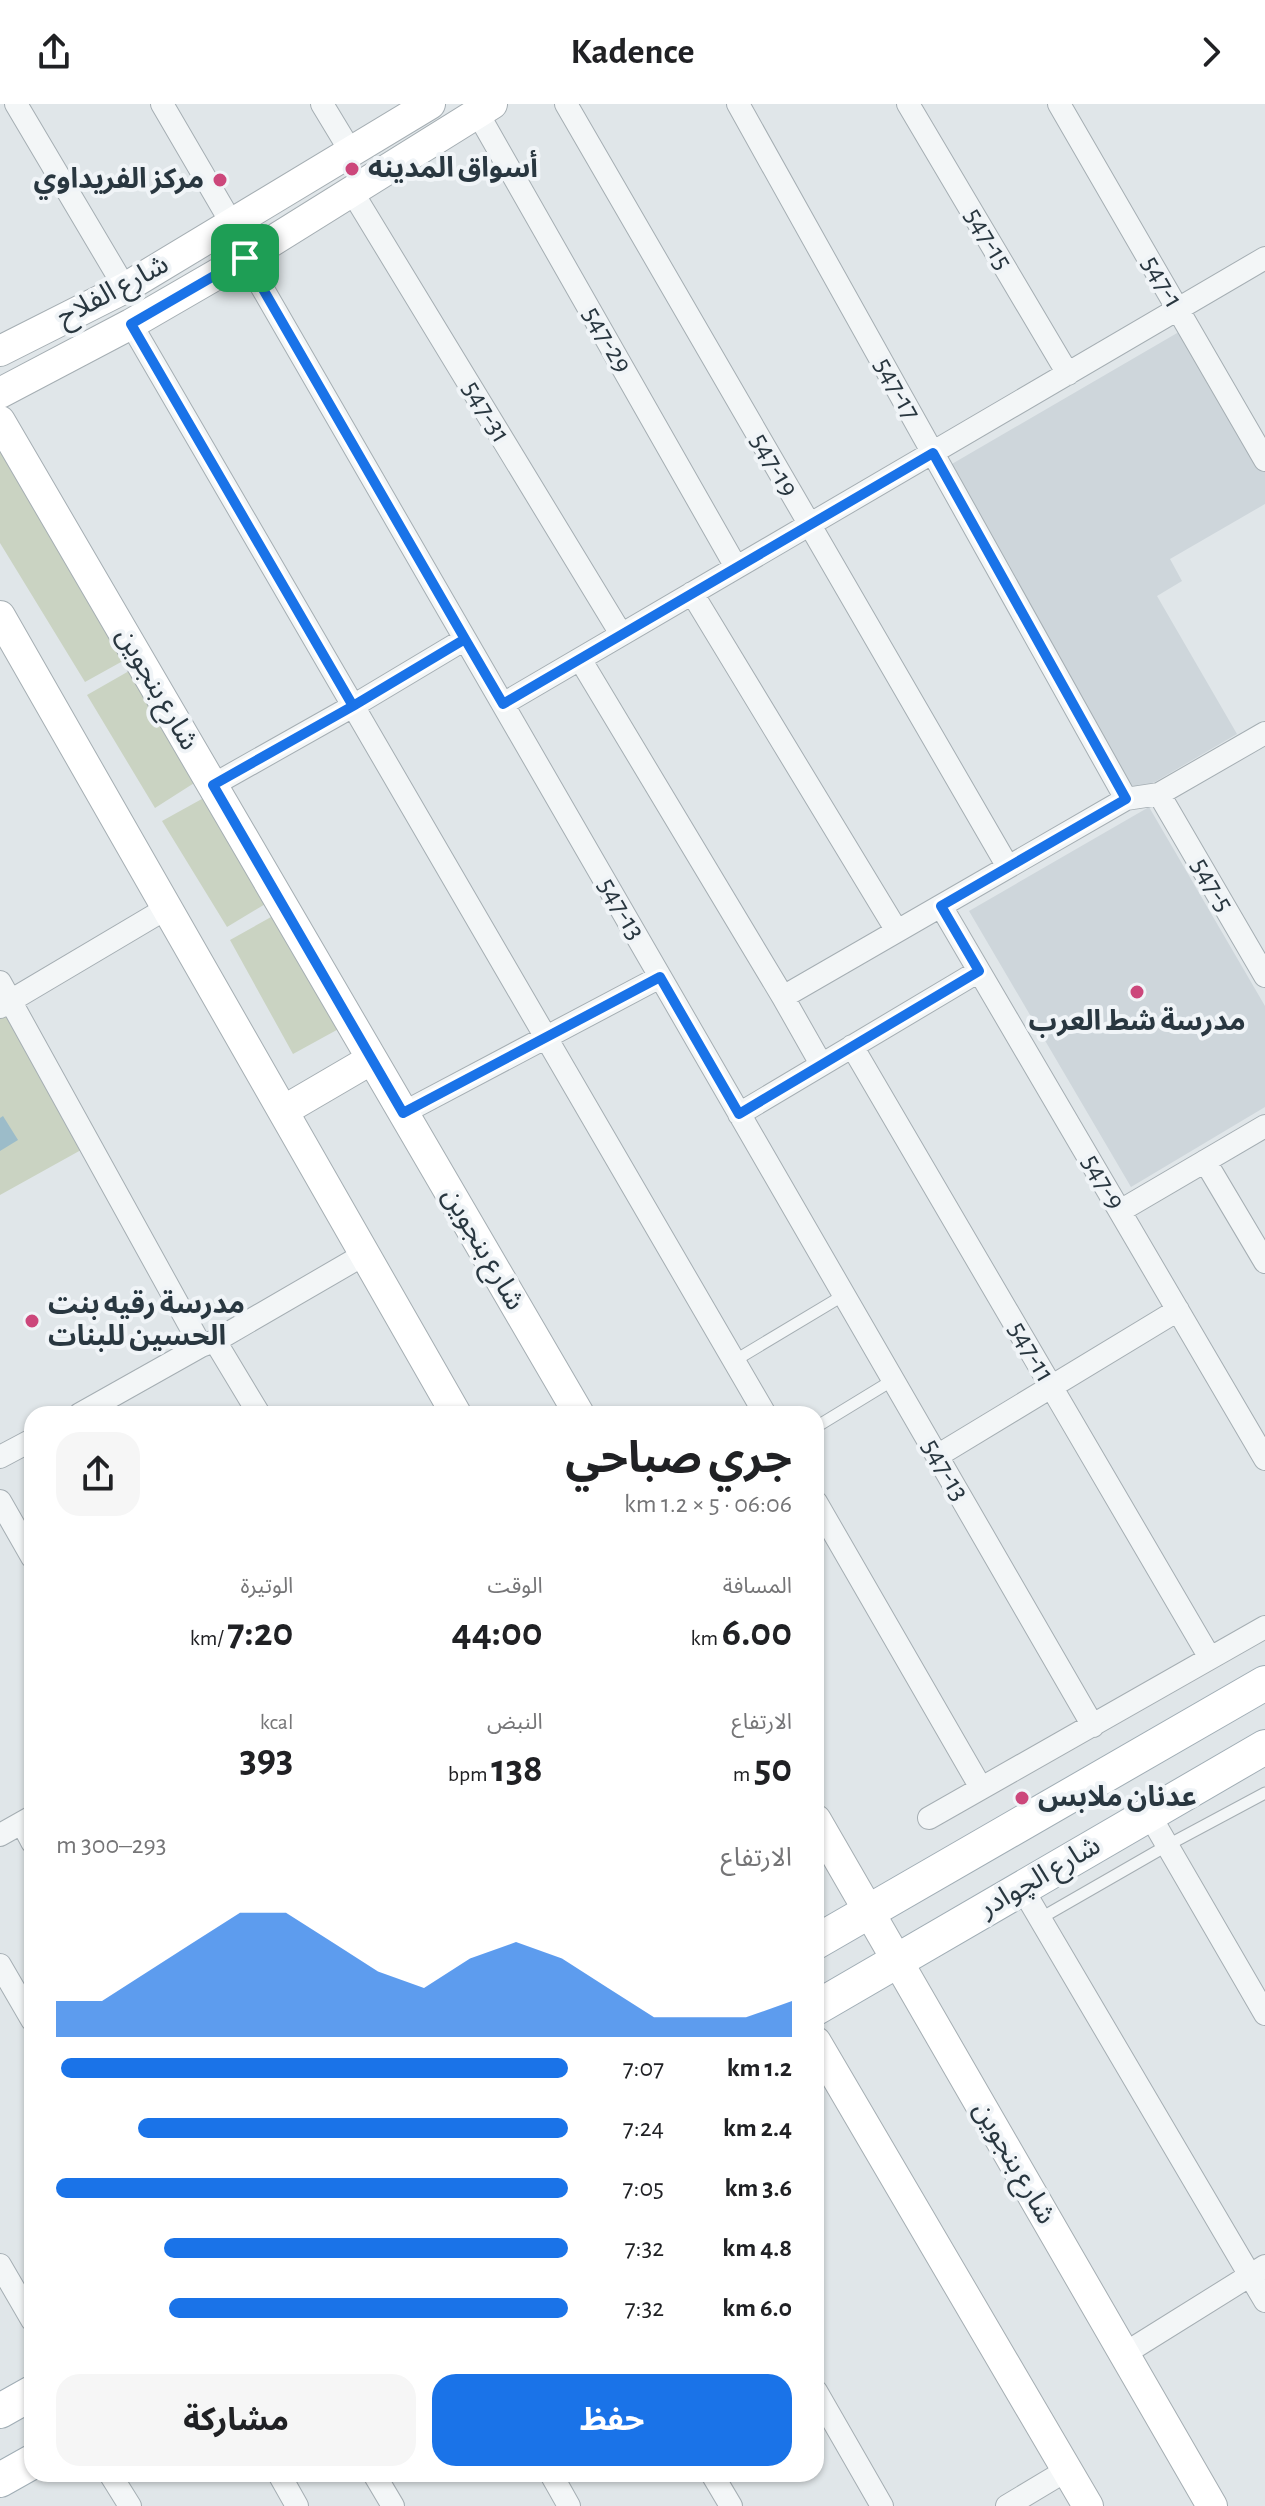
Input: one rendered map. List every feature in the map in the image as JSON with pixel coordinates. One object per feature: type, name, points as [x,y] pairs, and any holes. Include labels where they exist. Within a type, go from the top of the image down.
[{"type":"main road","name":"شارع الچوادر","points":[[824,1937],[1265,1683]]},
{"type":"main road","name":"شارع الچوادر","points":[[824,2003],[1265,1747]]},
{"type":"main road","points":[[0,2411],[24,2398]]},
{"type":"main road","points":[[0,2480],[24,2466]]},
{"type":"street","points":[[16,104],[125,288]]},
{"type":"street","points":[[162,104],[232,224]]},
{"type":"street","points":[[322,104],[351,152]]},
{"type":"street","name":"شارع الفلاح","points":[[0,351],[125,288],[430,104]]},
{"type":"street","name":"547-19","points":[[566,104],[1008,867]]},
{"type":"street","name":"547-17","points":[[738,104],[1126,799]]},
{"type":"street","name":"547-15","points":[[908,104],[1068,374]]},
{"type":"street","name":"547-1","points":[[1059,104],[1265,460]]},
{"type":"street","name":"شارع الفلاح","points":[[0,393],[131,324],[245,258],[485,108]]},
{"type":"street","name":"547-29","points":[[485,108],[736,567]]},
{"type":"street","name":"547-31","points":[[351,190],[621,634]]},
{"type":"street","name":"547-13","points":[[245,258],[1093,1726]]},
{"type":"street","points":[[503,704],[1265,258]]},
{"type":"street","points":[[131,324],[760,1406]]},
{"type":"street","name":"شارع بنجوين","points":[[0,421],[574,1406]]},
{"type":"street","points":[[692,593],[897,931]]},
{"type":"street","points":[[0,616],[451,1406]]},
{"type":"street","points":[[213,785],[465,639]]},
{"type":"street","points":[[580,659],[821,1064]]},
{"type":"street","points":[[783,997],[1126,799],[1159,794],[1265,733]]},
{"type":"street","name":"547-5","points":[[1159,794],[1265,976]]},
{"type":"street","name":"547-9","points":[[941,906],[1178,1310],[1262,1446]]},
{"type":"street","points":[[167,908],[4,997],[208,1343],[253,1406]]},
{"type":"street","points":[[739,1114],[979,971]]},
{"type":"street","points":[[403,1113],[660,977]]},
{"type":"street","name":"547-11","points":[[852,1046],[1210,1658]]},
{"type":"street","points":[[283,1111],[372,1059]]},
{"type":"street","points":[[1120,1211],[1265,1126]]},
{"type":"street","points":[[1205,1161],[1265,1262]]},
{"type":"street","points":[[110,1406],[208,1343],[365,1254]]},
{"type":"street","points":[[937,1456],[1178,1310]]},
{"type":"street","points":[[0,1457],[24,1444]]},
{"type":"street","points":[[0,1501],[24,1543]]},
{"type":"street","points":[[824,1516],[981,1788]]},
{"type":"street","points":[[929,1818],[1265,1627]]},
{"type":"street","points":[[1149,1814],[1265,2014]]},
{"type":"street","points":[[0,1835],[24,1828]]},
{"type":"street","name":"شارع بنجوين","points":[[824,1834],[1212,2506]]},
{"type":"street","points":[[1022,1888],[1258,2271],[1265,2301]]},
{"type":"street","points":[[0,1965],[6,1990],[24,2011]]},
{"type":"street","points":[[824,2056],[1088,2506]]},
{"type":"street","points":[[0,2265],[24,2306]]},
{"type":"street","points":[[1124,2354],[1258,2271]]},
{"type":"street","points":[[824,2405],[882,2506]]},
{"type":"street","points":[[1007,2506],[1067,2470]]},
{"type":"street","points":[[115,2482],[130,2506]]},
{"type":"street","points":[[284,2482],[297,2506]]},
{"type":"street","points":[[379,2482],[393,2506]]},
{"type":"street","points":[[556,2482],[569,2506]]},
{"type":"street","points":[[717,2482],[731,2506]]},
{"type":"lane","points":[[734,1361],[844,1295]]},
{"type":"lane","points":[[824,1422],[893,1380]]},
{"type":"lane","points":[[1041,1918],[1265,1793]]},
{"type":"shaded area","points":[[1184,329],[1265,467],[1265,504],[1170,559],[1182,581],[1157,596],[1237,734],[1141,790],[1131,787],[945,468]]},
{"type":"shaded area","points":[[1149,807],[1265,1006],[1265,1107],[1131,1187],[969,911]]},
{"type":"green space","points":[[0,444],[130,657],[85,682],[0,543]]},
{"type":"green space","points":[[136,667],[202,778],[155,808],[87,695]]},
{"type":"green space","points":[[209,795],[272,900],[227,927],[162,821]]},
{"type":"green space","points":[[280,912],[344,1026],[293,1054],[230,940]]},
{"type":"green space","points":[[11,1001],[90,1145],[0,1195],[0,1007]]},
{"type":"water","points":[[3,1116],[18,1140],[0,1151],[0,1118]]},
{"type":"place","name":"أسواق المدينه","points":[[352,169]]},
{"type":"place","name":"مركز الفريداوي","points":[[220,180]]},
{"type":"place","name":"مدرسة شط العرب","points":[[1137,992]]},
{"type":"place","name":"مدرسة رقيه بنت الحسين للبنات","points":[[32,1321]]},
{"type":"place","name":"عدنان ملابس","points":[[1022,1798]]},
{"type":"route","points":[[245,258],[131,324],[353,706],[409,673],[465,639],[503,704],[933,453],[1126,799],[941,906],[979,971],[739,1114],[660,977],[403,1113],[213,785],[353,706],[465,639],[245,258]]}]
